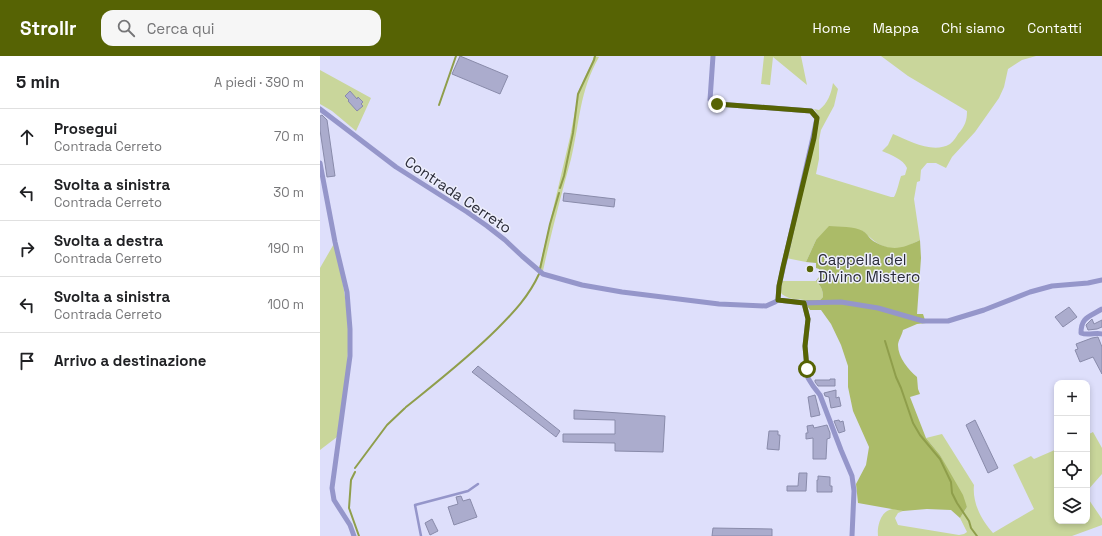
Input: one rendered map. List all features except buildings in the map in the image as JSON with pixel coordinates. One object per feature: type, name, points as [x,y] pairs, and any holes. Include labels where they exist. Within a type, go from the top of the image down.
[{"type":"street","points":[[713,56],[710,100],[712,102],[717,104],[811,111],[817,118],[814,138],[780,279],[778,300]]},
{"type":"street","name":"Contrada Cerreto","points":[[320,109],[396,167],[487,226],[543,274],[582,284],[622,292],[719,304],[766,306],[778,300],[804,303],[841,302],[878,308],[923,321],[948,321],[984,310],[1030,292],[1052,286],[1088,283],[1102,280]]},
{"type":"street","points":[[320,163],[335,242],[347,292],[350,329],[350,356],[332,488],[334,500],[347,520],[354,536]]},
{"type":"street","points":[[804,303],[808,319],[805,346],[808,378],[812,386],[820,395],[852,476],[854,491],[852,536]]},
{"type":"street","points":[[1102,309],[1083,321],[1081,324],[1081,333],[1088,335],[1102,334]]},
{"type":"lane","points":[[421,536],[415,505],[468,491],[478,484]]},
{"type":"green space","points":[[594,56],[599,57],[587,82],[571,159],[543,271],[539,269],[570,137],[579,90]]},
{"type":"green space","points":[[764,56],[801,56],[807,85],[773,57],[770,85],[761,84]]},
{"type":"green space","points":[[881,56],[1036,56],[1022,60],[1008,69],[1004,87],[999,98],[975,132],[952,157],[946,168],[936,163],[927,163],[921,170],[920,181],[917,182],[914,199],[920,240],[902,248],[891,249],[870,238],[863,231],[816,240],[806,262],[786,258],[804,187],[815,133],[818,115],[814,109],[819,110],[825,104],[830,95],[833,83],[838,89],[834,106],[821,130],[819,140],[819,159],[816,174],[894,197],[901,176],[905,175],[907,168],[900,160],[882,151],[888,145],[893,134],[921,145],[936,148],[950,144],[964,126],[967,111],[908,76]]},
{"type":"green space","points":[[320,70],[371,98],[356,131],[332,111],[320,104]]},
{"type":"green space","points":[[829,226],[859,229],[865,232],[873,241],[893,248],[903,247],[920,240],[921,258],[917,314],[923,314],[926,323],[917,324],[903,330],[898,343],[898,350],[904,363],[917,377],[920,394],[910,397],[926,438],[940,455],[963,495],[967,507],[960,518],[951,510],[927,509],[903,511],[858,503],[856,484],[866,465],[869,447],[853,411],[848,387],[848,366],[841,345],[831,324],[821,310],[810,310],[803,300],[820,300],[823,297],[823,292],[816,281],[819,277],[819,269],[816,268],[816,263],[806,262],[816,240]]},
{"type":"green space","points":[[335,242],[346,306],[348,354],[337,437],[320,450],[320,268]]},
{"type":"green space","points":[[782,281],[816,281],[823,292],[823,297],[820,300],[793,299],[780,292]]},
{"type":"green space","points":[[1093,432],[1102,448],[1102,474],[1090,488],[1090,452],[1090,434]]},
{"type":"green space","points":[[942,434],[974,485],[976,505],[985,523],[993,533],[1034,509],[1013,465],[1031,456],[1034,459],[1054,450],[1054,524],[1090,524],[1090,501],[1102,519],[1102,525],[1072,536],[878,536],[879,523],[883,515],[885,512],[893,509],[903,511],[898,513],[895,518],[898,525],[959,535],[967,532],[960,518],[967,507],[940,455],[926,438]]},
{"type":"waterway","points":[[439,105],[456,56]]},
{"type":"waterway","points":[[560,188],[573,133],[578,94],[595,56]]},
{"type":"waterway","points":[[540,269],[550,224],[559,193]]},
{"type":"waterway","points":[[406,407],[464,360],[486,340],[521,303],[539,274]]},
{"type":"waterway","points":[[885,341],[896,377],[913,423],[920,435],[940,459],[951,482],[952,493],[977,536]]},
{"type":"waterway","points":[[355,468],[387,425],[405,408]]},
{"type":"waterway","points":[[355,472],[351,480],[349,508],[359,536]]},
{"type":"place","name":"Cappella del Divino Mistero","points":[[810,269]]},
{"type":"route","points":[[717,104],[811,111],[817,118],[814,138],[783,267],[778,300],[804,303],[808,319],[805,346],[807,369]]}]
